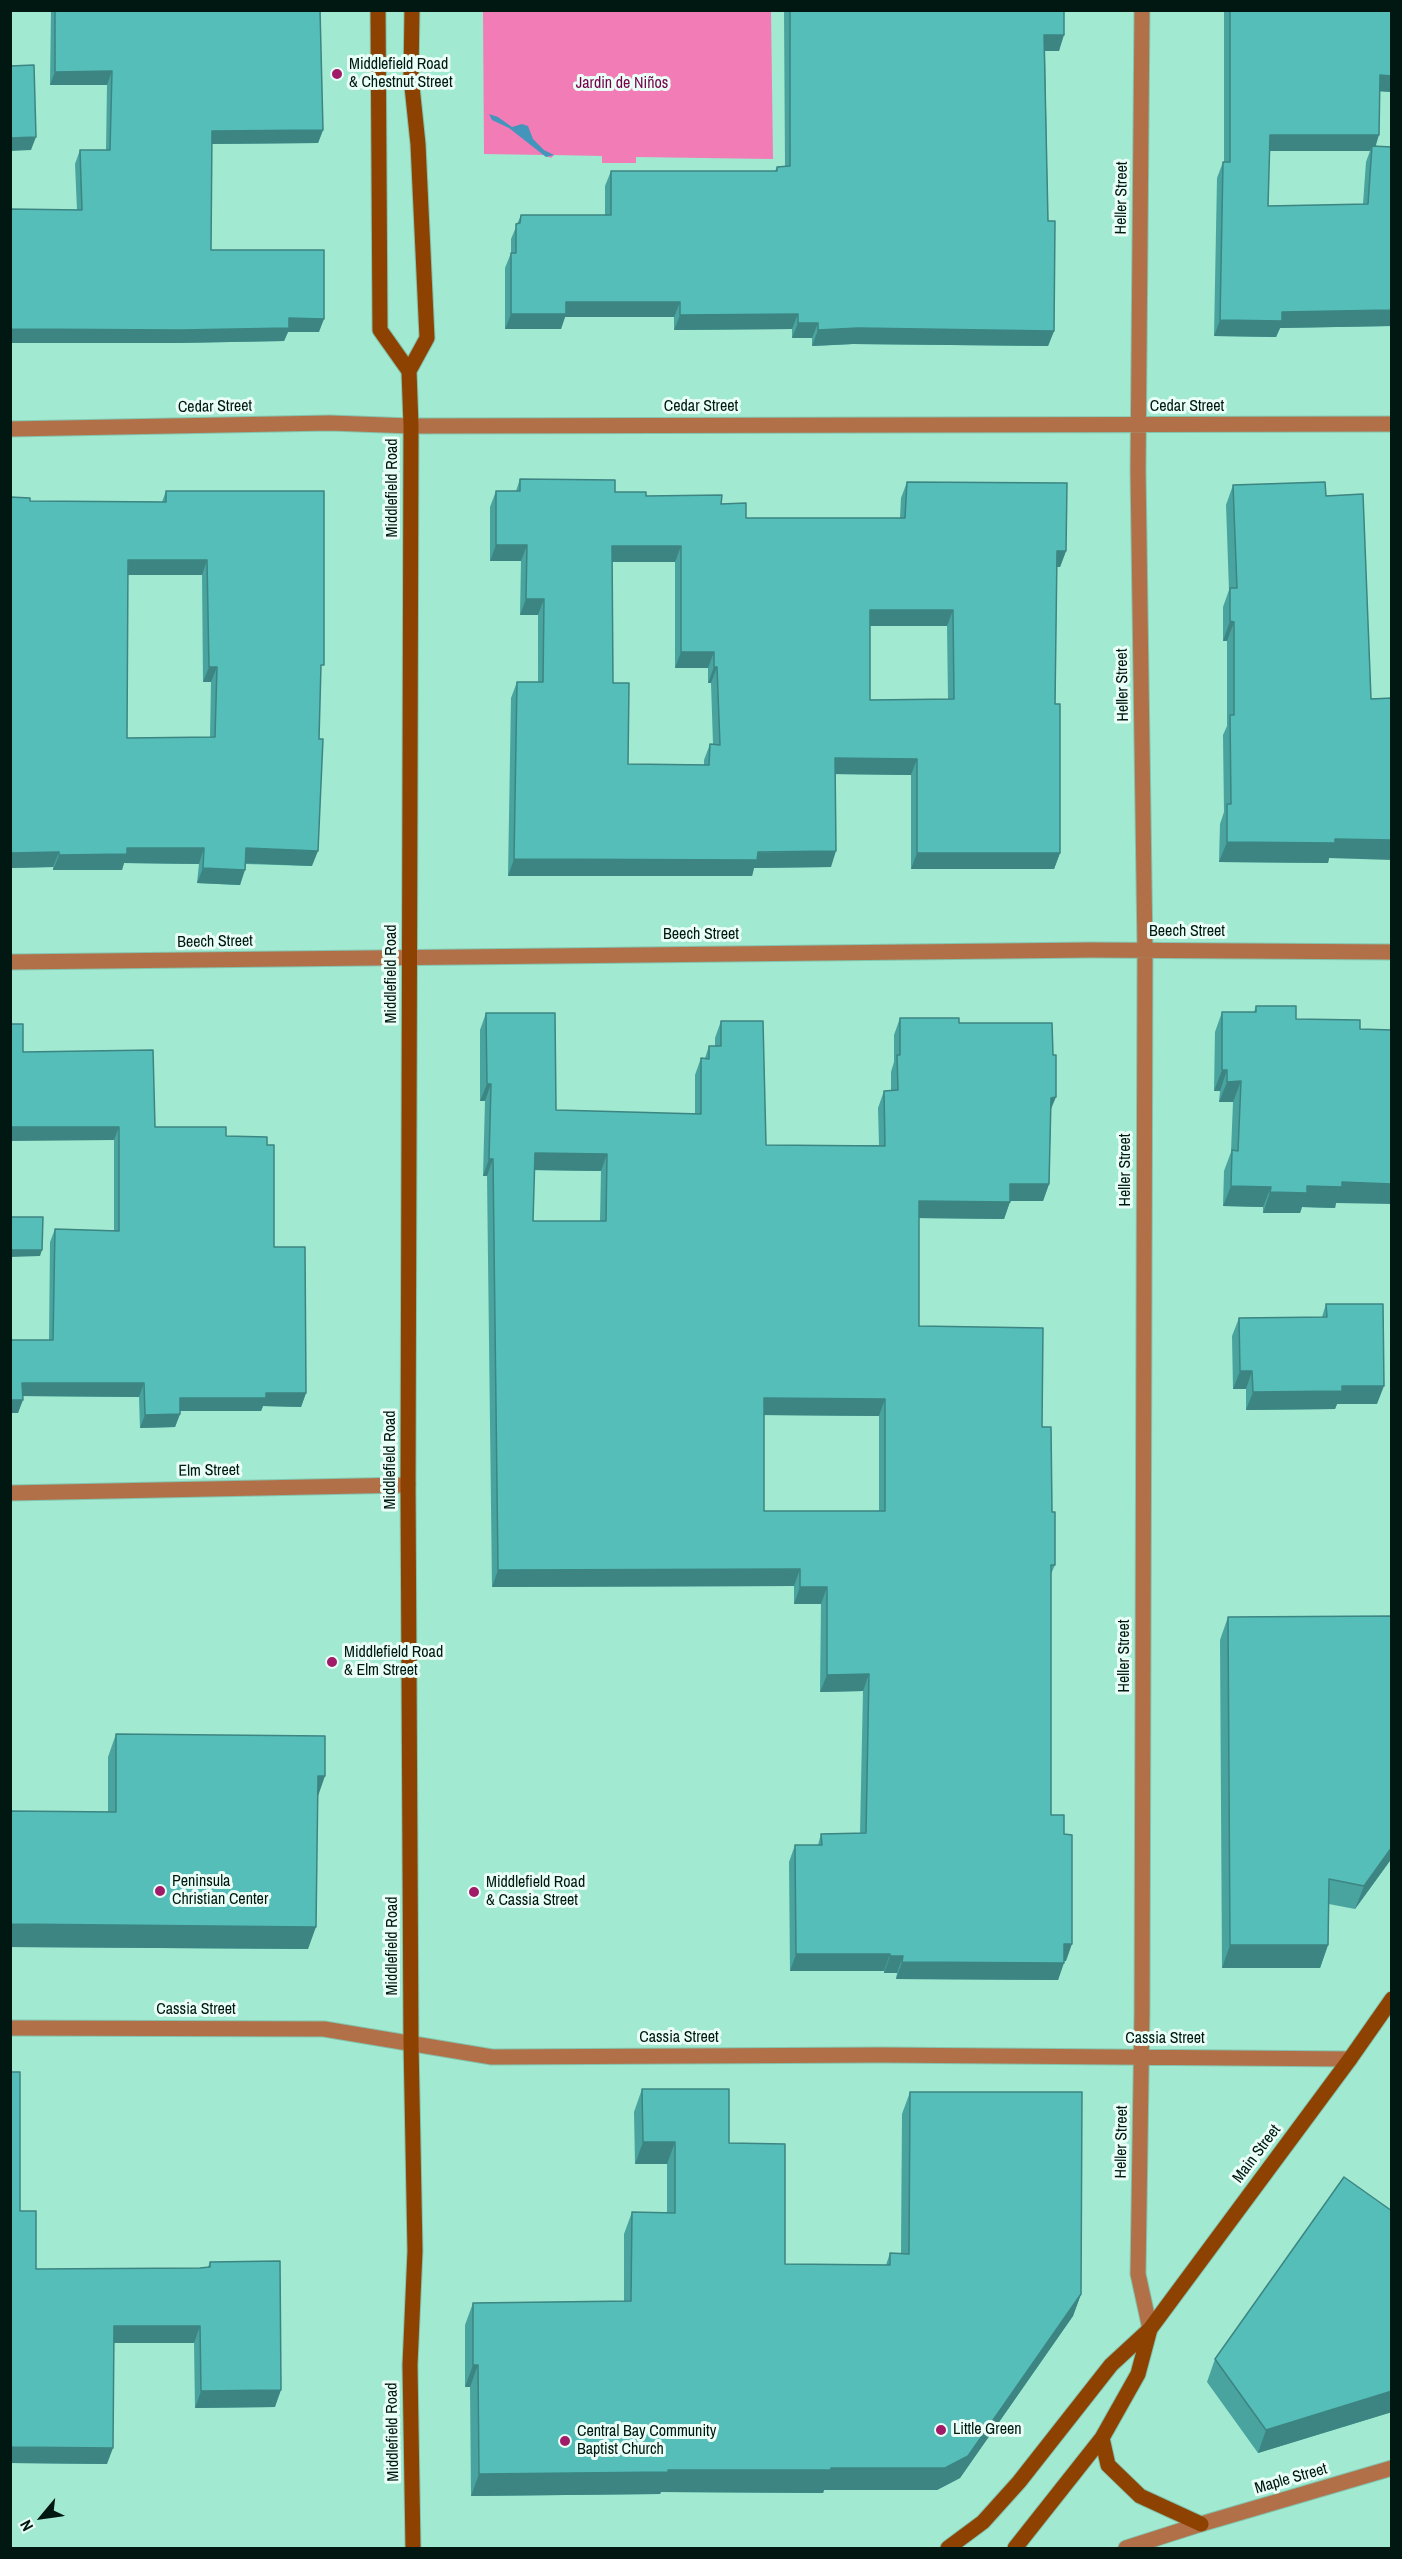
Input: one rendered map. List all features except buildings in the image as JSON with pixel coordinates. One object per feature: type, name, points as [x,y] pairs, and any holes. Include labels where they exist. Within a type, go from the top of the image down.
[{"type":"main road","points":[[378,10],[380,330],[409,371],[427,338],[418,144],[411,77],[412,10]]},
{"type":"main road","name":"Middlefield Road","points":[[409,371],[411,426],[408,1485],[411,2042],[415,2251],[411,2365],[413,2548]]},
{"type":"main road","name":"Main Street","points":[[948,2548],[990,2514],[1019,2482],[1111,2365],[1150,2329],[1392,1999]]},
{"type":"main road","name":"Main Street","points":[[1015,2548],[1102,2438],[1138,2374],[1150,2329]]},
{"type":"main road","points":[[1102,2438],[1108,2465],[1140,2496],[1201,2524]]},
{"type":"street","name":"Heller Street","points":[[1142,10],[1138,425],[1145,950],[1141,2057],[1138,2274],[1150,2329]]},
{"type":"street","name":"Cedar Street","points":[[10,429],[330,423],[411,426],[487,424],[1392,424]]},
{"type":"street","name":"Beech Street","points":[[10,962],[410,958],[477,955],[1145,950],[1392,952]]},
{"type":"street","name":"Elm Street","points":[[10,1493],[408,1485]]},
{"type":"street","name":"Cassia Street","points":[[10,2028],[324,2029],[492,2056],[1350,2059]]},
{"type":"street","name":"Maple Street","points":[[1126,2548],[1392,2468]]},
{"type":"green space","name":"Jardin de Niños","points":[[483,11],[771,11],[773,159],[636,157],[636,163],[602,163],[602,156],[554,155],[551,158],[544,155],[484,154]]},
{"type":"water","points":[[489,114],[498,117],[512,127],[522,124],[528,126],[533,139],[544,150],[554,155],[546,157],[509,128],[492,120]]},
{"type":"place","name":"Middlefield Road & Chestnut Street","points":[[337,74]]},
{"type":"place","name":"Middlefield Road & Elm Street","points":[[332,1662]]},
{"type":"place","name":"Peninsula Christian Center","points":[[160,1891]]},
{"type":"place","name":"Middlefield Road & Cassia Street","points":[[474,1892]]},
{"type":"place","name":"Little Green","points":[[941,2430]]},
{"type":"place","name":"Central Bay Community Baptist Church","points":[[565,2441]]}]
